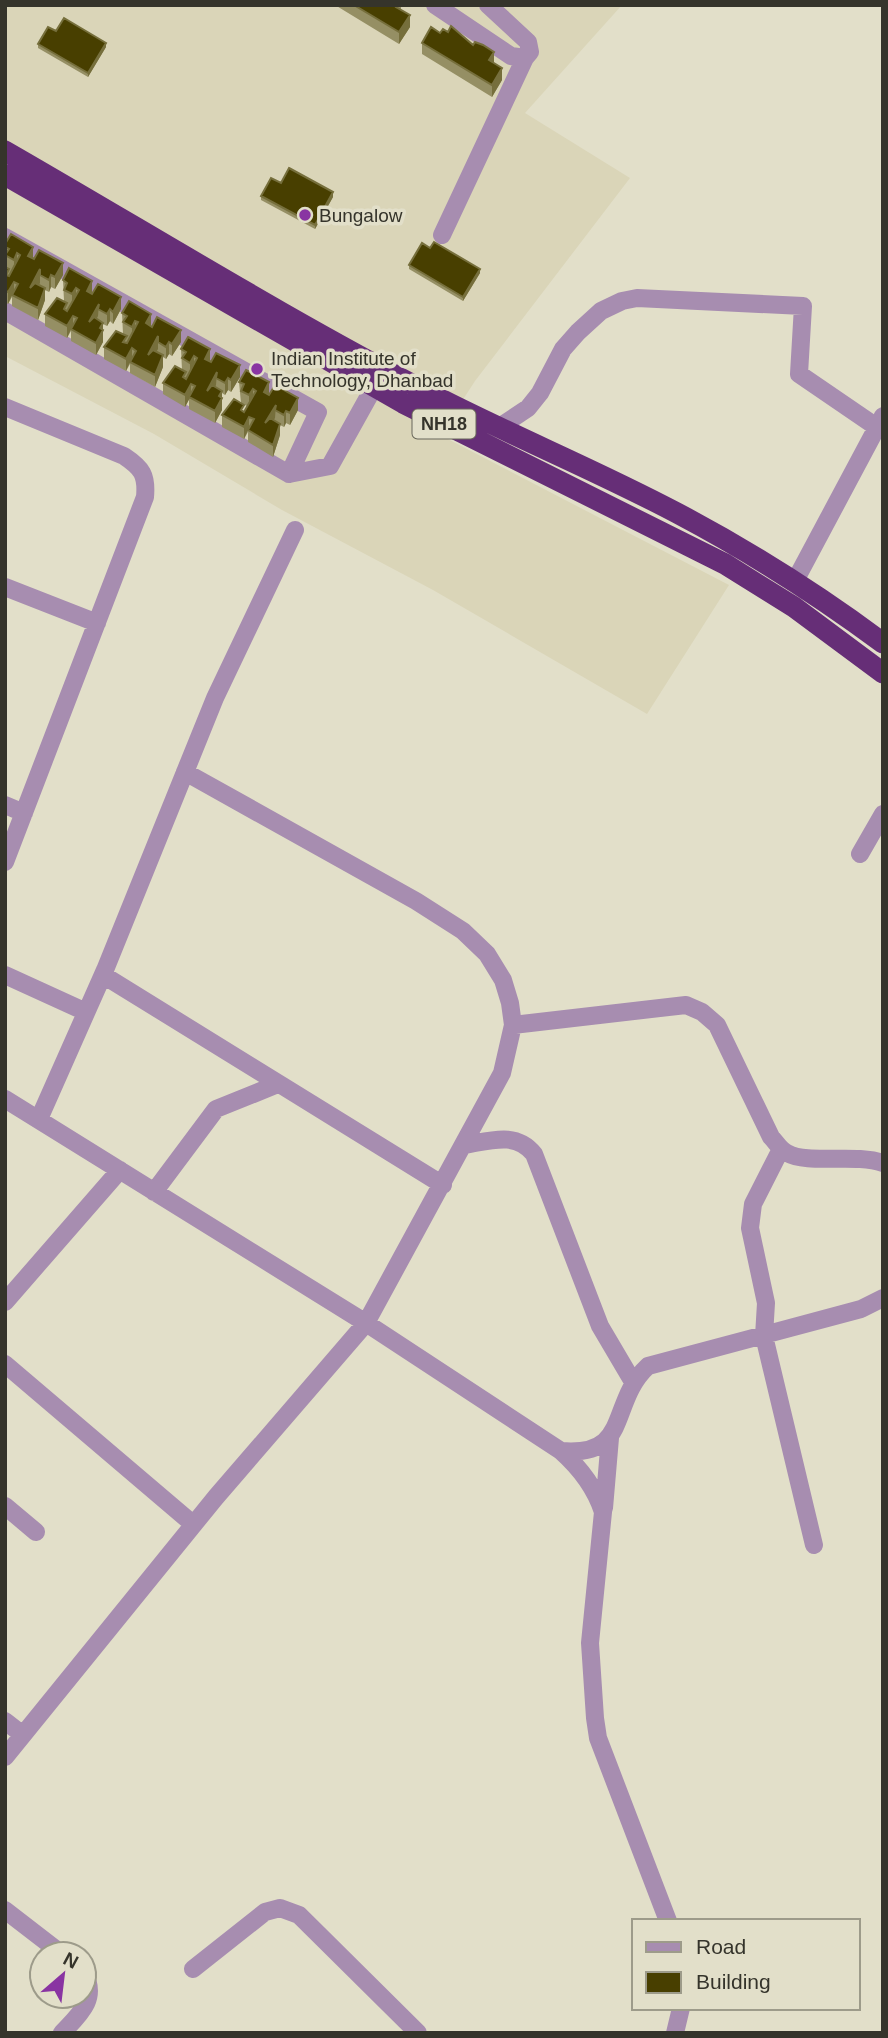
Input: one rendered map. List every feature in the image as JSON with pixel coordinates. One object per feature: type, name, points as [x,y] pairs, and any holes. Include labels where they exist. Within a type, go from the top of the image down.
[{"type":"highway","name":"NH18","points":[[5,151],[324,336],[498,428],[677,513],[795,581],[883,643]]},
{"type":"highway","name":"NH18","points":[[5,174],[374,387],[725,564],[794,607],[883,673]]},
{"type":"street","points":[[435,5],[511,56],[525,58]]},
{"type":"street","points":[[442,235],[530,52],[528,42],[488,5]]},
{"type":"street","points":[[5,237],[318,412],[289,474]]},
{"type":"street","points":[[498,428],[528,408],[540,393],[564,349],[601,311],[636,298],[803,306],[799,374],[880,422],[795,581]]},
{"type":"street","points":[[5,311],[289,474],[331,466],[374,387]]},
{"type":"street","points":[[5,407],[124,456],[141,467],[146,480],[145,497],[5,862]]},
{"type":"street","points":[[39,1119],[103,975],[215,698],[295,530]]},
{"type":"street","points":[[5,587],[97,623]]},
{"type":"street","points":[[5,1757],[193,1524],[366,1323],[502,1073],[513,1025],[503,980],[487,954],[463,931],[416,901],[184,772]]},
{"type":"street","points":[[5,805],[24,813]]},
{"type":"street","points":[[860,854],[883,814]]},
{"type":"street","points":[[5,975],[86,1012]]},
{"type":"street","points":[[103,975],[443,1185]]},
{"type":"street","points":[[513,1025],[686,1005],[702,1012],[717,1025],[771,1137],[781,1149],[795,1156],[870,1158],[883,1163]]},
{"type":"street","points":[[154,1192],[216,1109],[278,1084]]},
{"type":"street","points":[[5,1099],[366,1323],[561,1451],[588,1480],[603,1512]]},
{"type":"street","points":[[464,1145],[512,1138],[527,1145],[534,1154],[600,1326],[633,1382]]},
{"type":"street","points":[[781,1149],[756,1195],[750,1228],[766,1303],[764,1336],[814,1545]]},
{"type":"street","points":[[5,1301],[120,1170]]},
{"type":"street","points":[[667,1919],[598,1738],[594,1718],[591,1630],[610,1438],[633,1382],[648,1366],[860,1309],[883,1298]]},
{"type":"street","points":[[5,1364],[193,1524]]},
{"type":"street","points":[[561,1451],[583,1453],[597,1449],[610,1438]]},
{"type":"street","points":[[5,1506],[36,1532]]},
{"type":"street","points":[[5,1721],[23,1735]]},
{"type":"street","points":[[193,1969],[265,1912],[279,1908],[299,1915],[418,2033]]},
{"type":"street","points":[[5,1910],[44,1940]]},
{"type":"street","points":[[62,2033],[81,2010]]},
{"type":"street","points":[[675,2033],[681,2010]]},
{"type":"shaded area","name":"Indian Institute of Technology, Dhanbad","points":[[5,5],[622,5],[525,113],[630,178],[475,381],[440,435],[729,585],[647,714],[433,590],[282,510],[154,434],[5,356]]},
{"type":"building","points":[[354,5],[397,5],[396,7],[410,15],[399,32]]},
{"type":"building","points":[[64,18],[106,43],[88,73],[38,44],[48,27],[56,31]]},
{"type":"building","points":[[451,26],[473,45],[475,42],[494,52],[489,60],[502,68],[492,85],[422,43],[431,27],[440,33],[443,29],[448,32]]},
{"type":"building","name":"Bungalow","points":[[289,168],[333,192],[315,225],[261,196],[271,178],[281,183]]},
{"type":"building","points":[[11,234],[33,247],[28,256],[34,259],[39,250],[63,263],[55,277],[51,275],[49,280],[40,275],[40,269],[30,288],[35,283],[45,288],[38,308],[12,295],[18,284],[14,282],[8,292],[5,290],[5,267],[9,269],[6,275],[9,276],[20,255],[17,253],[14,260],[5,255],[9,249],[5,244]]},
{"type":"building","name":"Bungalow","points":[[434,242],[480,269],[463,297],[409,265],[422,243],[430,248]]},
{"type":"building","points":[[69,268],[92,281],[87,291],[92,294],[98,284],[121,297],[113,312],[110,309],[107,314],[98,309],[99,304],[89,322],[94,317],[103,323],[100,328],[103,330],[96,343],[71,329],[77,318],[73,316],[67,326],[45,314],[57,298],[67,303],[64,309],[67,311],[79,290],[76,288],[72,294],[64,290],[67,283],[63,280]]},
{"type":"building","points":[[129,301],[151,314],[146,323],[152,327],[157,317],[181,330],[172,344],[169,342],[166,347],[158,342],[158,336],[148,355],[153,350],[163,355],[155,375],[130,362],[136,351],[132,348],[126,359],[104,347],[116,331],[127,336],[123,342],[127,343],[138,322],[135,321],[132,327],[123,322],[127,316],[122,313]]},
{"type":"building","points":[[188,337],[210,349],[205,359],[211,362],[216,353],[240,365],[231,380],[228,378],[225,383],[216,378],[217,372],[207,391],[212,385],[222,391],[219,396],[222,398],[215,411],[189,397],[195,386],[191,384],[185,395],[163,383],[175,366],[186,372],[183,377],[186,379],[197,358],[194,356],[190,363],[182,358],[186,352],[181,349]]},
{"type":"building","points":[[246,370],[269,382],[264,392],[269,395],[275,385],[298,398],[290,413],[286,411],[284,415],[275,410],[276,405],[265,423],[270,418],[280,424],[273,445],[248,430],[254,419],[249,417],[244,427],[222,415],[234,399],[244,405],[241,410],[244,412],[256,391],[253,389],[249,395],[241,391],[244,384],[239,382]]},
{"type":"place","name":"Bungalow","points":[[305,215]]},
{"type":"place","name":"Indian Institute of Technology, Dhanbad","points":[[257,369]]}]
